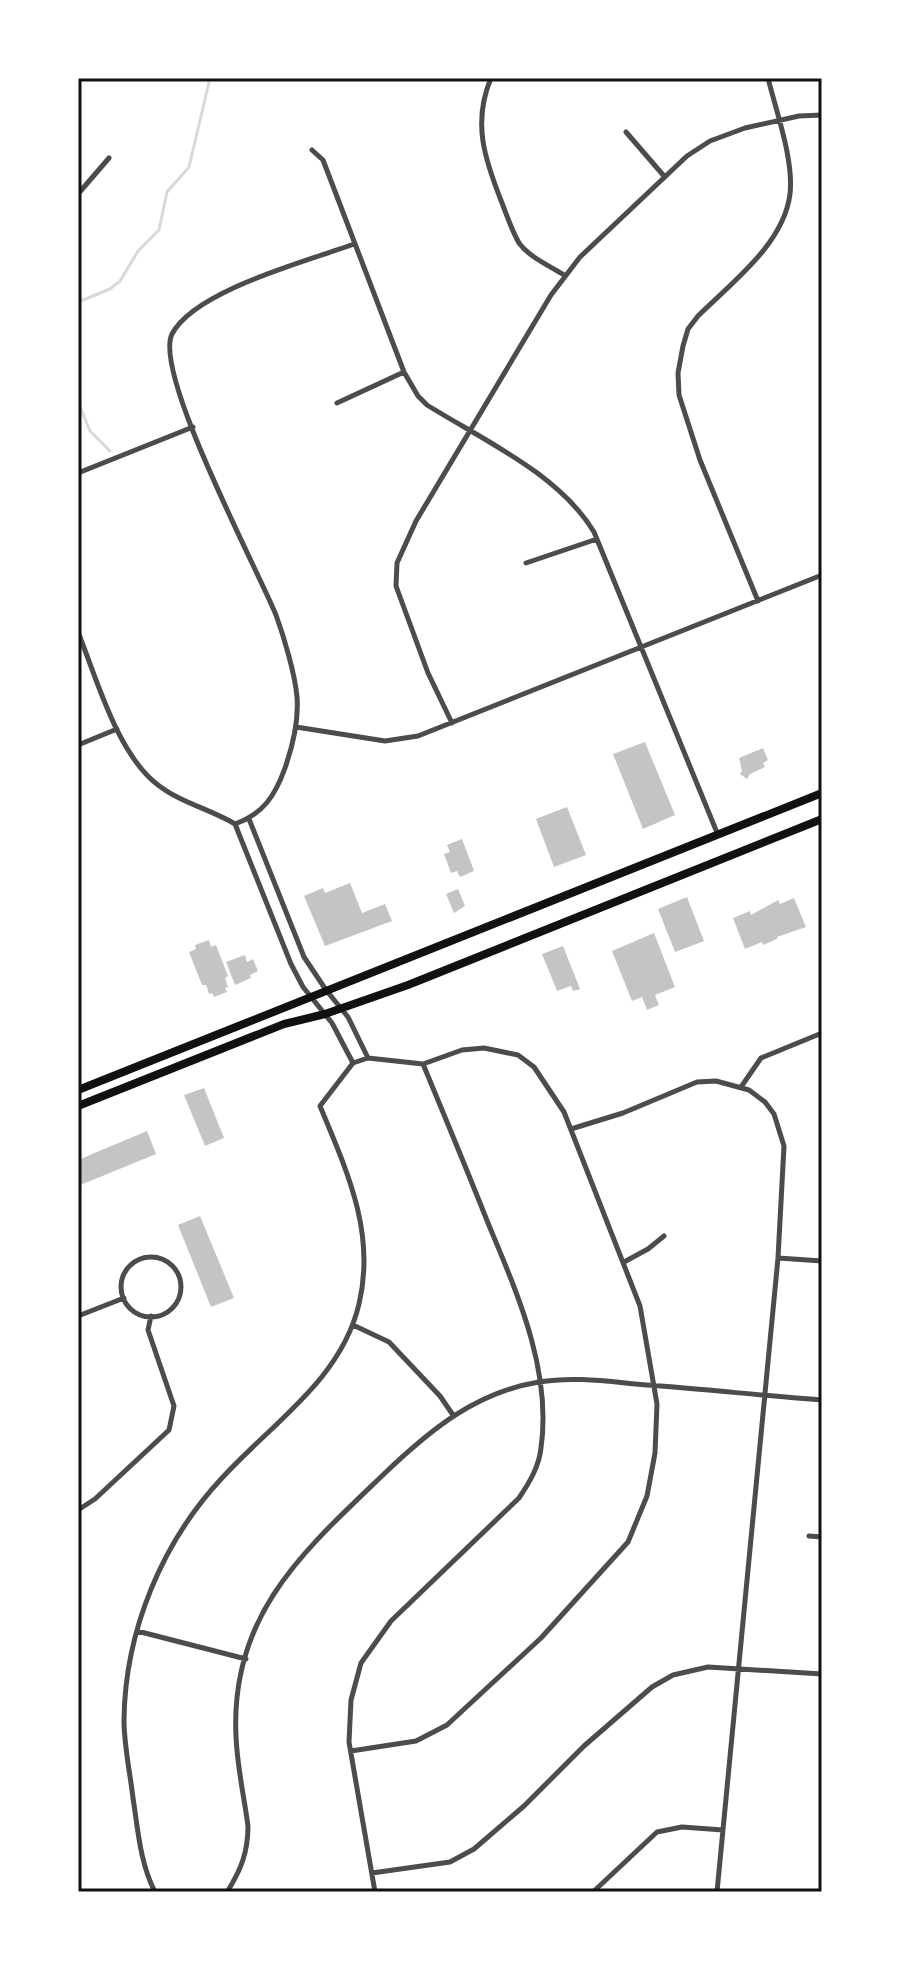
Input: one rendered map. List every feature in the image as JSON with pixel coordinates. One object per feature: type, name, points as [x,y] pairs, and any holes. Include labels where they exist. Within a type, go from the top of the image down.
[{"type":"highway","points":[[78,1090],[822,793]]},
{"type":"highway","points":[[78,1106],[322,1010],[341,1009],[408,985],[822,819]]},
{"type":"street","points":[[491,78],[483,97],[480,123],[487,165],[520,244],[564,275]]},
{"type":"street","points":[[758,601],[695,446],[679,395],[678,373],[688,329],[771,240],[787,208],[790,174],[768,78]]},
{"type":"street","points":[[452,723],[428,673],[396,586],[396,574],[402,550],[416,521],[469,431],[564,275],[664,176],[710,141],[745,128],[799,116],[822,115]]},
{"type":"street","points":[[626,132],[664,176]]},
{"type":"street","points":[[312,150],[323,160],[404,372],[418,396],[427,405],[561,491],[585,517],[597,539],[718,835]]},
{"type":"street","points":[[78,194],[109,158]]},
{"type":"street","points":[[78,632],[123,744],[157,785],[235,824],[263,809],[276,788],[293,747],[297,694],[277,617],[231,520],[174,379],[169,355],[173,334],[183,321],[211,300],[241,285],[354,244]]},
{"type":"street","points":[[337,403],[404,372]]},
{"type":"street","points":[[78,473],[193,427]]},
{"type":"street","points":[[526,563],[597,539]]},
{"type":"street","points":[[296,727],[389,741],[418,736],[822,575]]},
{"type":"street","points":[[78,745],[117,729]]},
{"type":"street","points":[[246,820],[304,957],[348,1017],[368,1058]]},
{"type":"street","points":[[235,824],[291,964],[311,997],[332,1023],[353,1063]]},
{"type":"street","points":[[741,1087],[761,1058],[822,1033]]},
{"type":"street","points":[[155,1892],[142,1853],[125,1743],[124,1718],[137,1631],[160,1571],[194,1512],[223,1477],[328,1371],[353,1325],[365,1269],[363,1226],[350,1181],[320,1106],[353,1063],[368,1058],[423,1064],[462,1050],[484,1048],[518,1055],[546,1081],[564,1112],[640,1306],[656,1385],[655,1453],[647,1496],[628,1542],[541,1638],[447,1725],[416,1741],[351,1751]]},
{"type":"street","points":[[375,1892],[351,1751],[351,1700],[361,1663],[391,1621],[519,1498],[529,1483],[541,1448],[542,1408],[535,1352],[519,1300],[423,1064]]},
{"type":"street","points":[[571,1129],[623,1113],[697,1082],[716,1081],[741,1087],[765,1102],[774,1114],[784,1146],[778,1258],[717,1892]]},
{"type":"street","points":[[624,1262],[664,1236]]},
{"type":"street","points":[[149,1257],[168,1262],[180,1277],[179,1297],[166,1312],[151,1316],[135,1311],[124,1298],[122,1280],[131,1264],[149,1257]]},
{"type":"street","points":[[778,1258],[822,1261]]},
{"type":"street","points":[[78,1316],[124,1298]]},
{"type":"street","points":[[78,1510],[95,1499],[169,1430],[174,1406],[148,1330],[151,1316]]},
{"type":"street","points":[[353,1325],[384,1337],[398,1349],[453,1415]]},
{"type":"street","points":[[227,1892],[242,1868],[248,1841],[236,1737],[239,1693],[258,1621],[292,1566],[336,1519],[407,1452],[453,1415],[484,1399],[539,1382],[573,1379],[822,1400]]},
{"type":"street","points":[[809,1536],[822,1537]]},
{"type":"street","points":[[137,1631],[246,1659]]},
{"type":"street","points":[[372,1873],[450,1862],[474,1849],[524,1806],[584,1746],[652,1687],[673,1675],[708,1667],[822,1674]]},
{"type":"street","points":[[593,1892],[657,1832],[682,1827],[723,1830]]},
{"type":"building","points":[[645,742],[675,815],[643,829],[613,754]]},
{"type":"building","points":[[763,748],[768,760],[763,763],[765,767],[750,774],[747,779],[740,774],[739,758]]},
{"type":"building","points":[[567,807],[586,855],[554,867],[536,819]]},
{"type":"building","points":[[462,839],[474,871],[460,877],[457,871],[451,873],[444,854],[450,852],[447,845]]},
{"type":"building","points":[[350,883],[362,913],[385,904],[392,921],[325,946],[304,896],[323,888],[325,893]]},
{"type":"building","points":[[458,889],[465,906],[454,913],[446,894]]},
{"type":"building","points":[[687,897],[704,941],[675,952],[658,909]]},
{"type":"building","points":[[794,898],[806,927],[745,949],[733,918],[750,911],[751,915],[778,900],[780,904]]},
{"type":"building","points":[[654,933],[675,987],[655,995],[659,1005],[647,1010],[642,997],[632,1001],[612,951]]},
{"type":"building","points":[[209,940],[211,947],[216,945],[228,976],[225,978],[227,992],[214,997],[212,993],[209,994],[206,985],[202,985],[189,952],[196,949],[195,945]]},
{"type":"building","points":[[563,946],[580,989],[573,991],[571,986],[557,991],[542,954]]},
{"type":"building","points":[[245,955],[247,962],[253,959],[258,971],[235,985],[226,962]]},
{"type":"building","points":[[204,1088],[224,1138],[205,1146],[184,1095]]},
{"type":"building","points":[[147,1131],[156,1154],[78,1186],[78,1160]]},
{"type":"building","points":[[200,1216],[234,1298],[211,1307],[178,1225]]},
{"type":"waterway","points":[[78,302],[110,289],[120,281],[138,251],[159,230],[167,192],[189,167],[210,78]]},
{"type":"waterway","points":[[78,402],[90,431],[110,451]]}]
